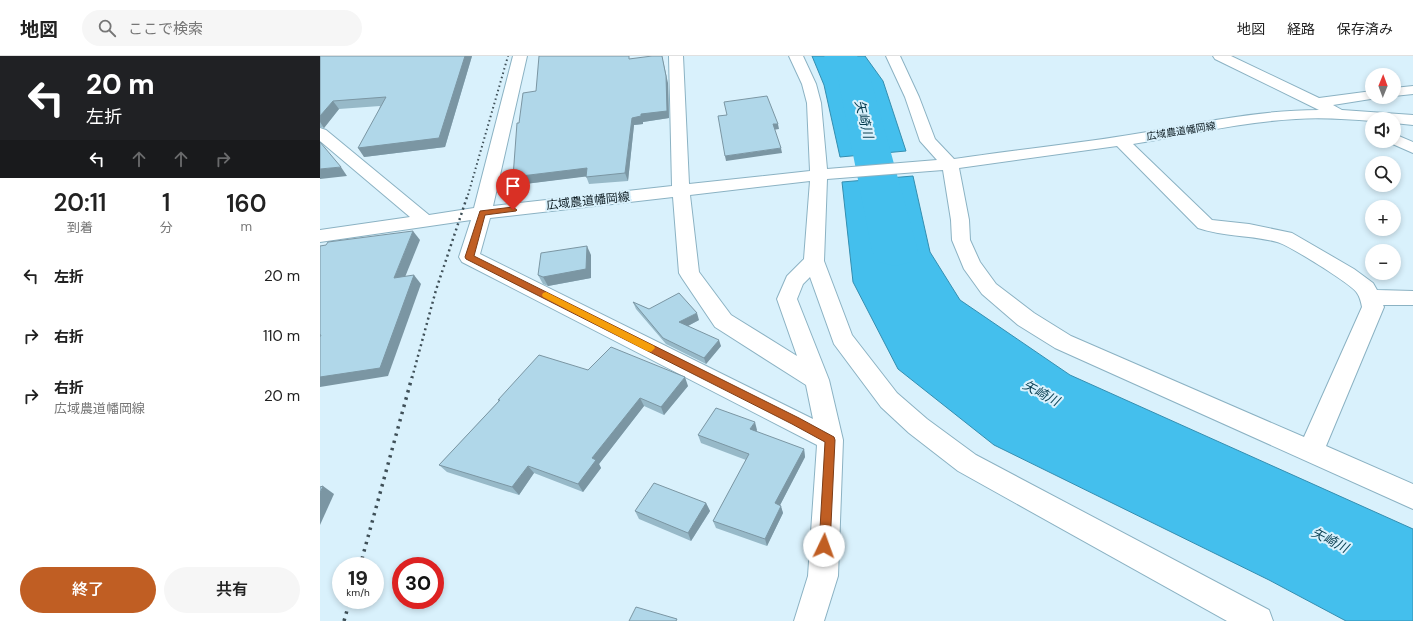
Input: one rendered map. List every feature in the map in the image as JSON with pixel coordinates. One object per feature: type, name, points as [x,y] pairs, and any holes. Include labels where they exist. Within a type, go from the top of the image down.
[{"type":"street","points":[[520,56],[482,213],[469,257],[830,440]]},
{"type":"street","points":[[676,56],[681,191],[689,273],[723,321],[818,380]]},
{"type":"street","points":[[796,56],[810,84],[826,175],[814,261],[842,338],[889,400],[918,426],[967,463],[1258,621]]},
{"type":"street","points":[[1220,56],[1365,126]]},
{"type":"street","points":[[897,57],[928,141],[950,164],[960,220],[961,240],[971,264],[989,289],[1026,319],[1063,342],[1413,497]]},
{"type":"street","points":[[1401,91],[1413,90]]},
{"type":"street","points":[[1317,103],[1365,96]]},
{"type":"street","name":"広域農道幡岡線","points":[[320,236],[482,213],[826,175],[950,164],[1121,141],[1264,117],[1298,114],[1340,114],[1413,120]]},
{"type":"street","points":[[320,133],[425,221]]},
{"type":"street","points":[[1121,141],[1205,224],[1214,227],[1249,230],[1285,237],[1347,274],[1366,288],[1373,307],[1310,451]]},
{"type":"street","points":[[1401,142],[1413,148]]},
{"type":"street","points":[[809,621],[823,576],[830,440],[818,380],[787,299],[794,281],[814,261]]},
{"type":"street","points":[[1369,298],[1413,298]]},
{"type":"water","points":[[812,56],[865,56],[883,81],[906,151],[840,157],[824,85]]},
{"type":"water","points":[[913,176],[930,252],[960,300],[1070,375],[1413,529],[1413,621],[1346,621],[1269,580],[994,445],[898,369],[853,282],[842,182]]},
{"type":"building","points":[[320,56],[465,56],[439,138],[358,148],[386,97],[333,101],[320,116]]},
{"type":"building","points":[[539,56],[629,56],[629,59],[662,56],[666,76],[667,111],[641,114],[641,116],[632,118],[625,173],[586,177],[587,168],[513,177],[517,123],[519,123],[523,93],[536,91]]},
{"type":"building","points":[[767,96],[778,124],[773,124],[781,148],[725,156],[718,116],[727,115],[724,102]]},
{"type":"building","points":[[320,142],[341,167],[320,169]]},
{"type":"building","points":[[413,231],[394,278],[414,275],[380,368],[320,377],[320,246],[326,245],[328,242]]},
{"type":"building","points":[[587,246],[586,269],[543,277],[538,275],[541,253]]},
{"type":"building","points":[[679,293],[697,313],[679,322],[719,340],[704,358],[663,338],[633,302],[649,309]]},
{"type":"building","points":[[611,347],[685,377],[661,407],[640,398],[592,458],[596,460],[578,484],[528,466],[512,487],[439,465],[500,400],[498,400],[539,355],[588,370]]},
{"type":"building","points":[[716,408],[755,422],[750,429],[804,449],[775,503],[781,506],[765,539],[713,521],[749,454],[698,435]]},
{"type":"building","points":[[654,483],[706,503],[688,533],[635,511]]},
{"type":"building","points":[[636,607],[677,619],[676,621],[629,621]]},
{"type":"waterway","name":"矢崎川","points":[[840,56],[853,73],[895,251]]},
{"type":"railway","points":[[468,195],[508,56]]},
{"type":"railway","points":[[412,378],[436,290],[468,194]]},
{"type":"railway","points":[[362,557],[412,377]]},
{"type":"railway","points":[[344,621],[347,609]]},
{"type":"slow traffic","points":[[546,295],[651,348]]},
{"type":"route","points":[[513,210],[482,213],[469,257],[830,440],[824,546]]}]
